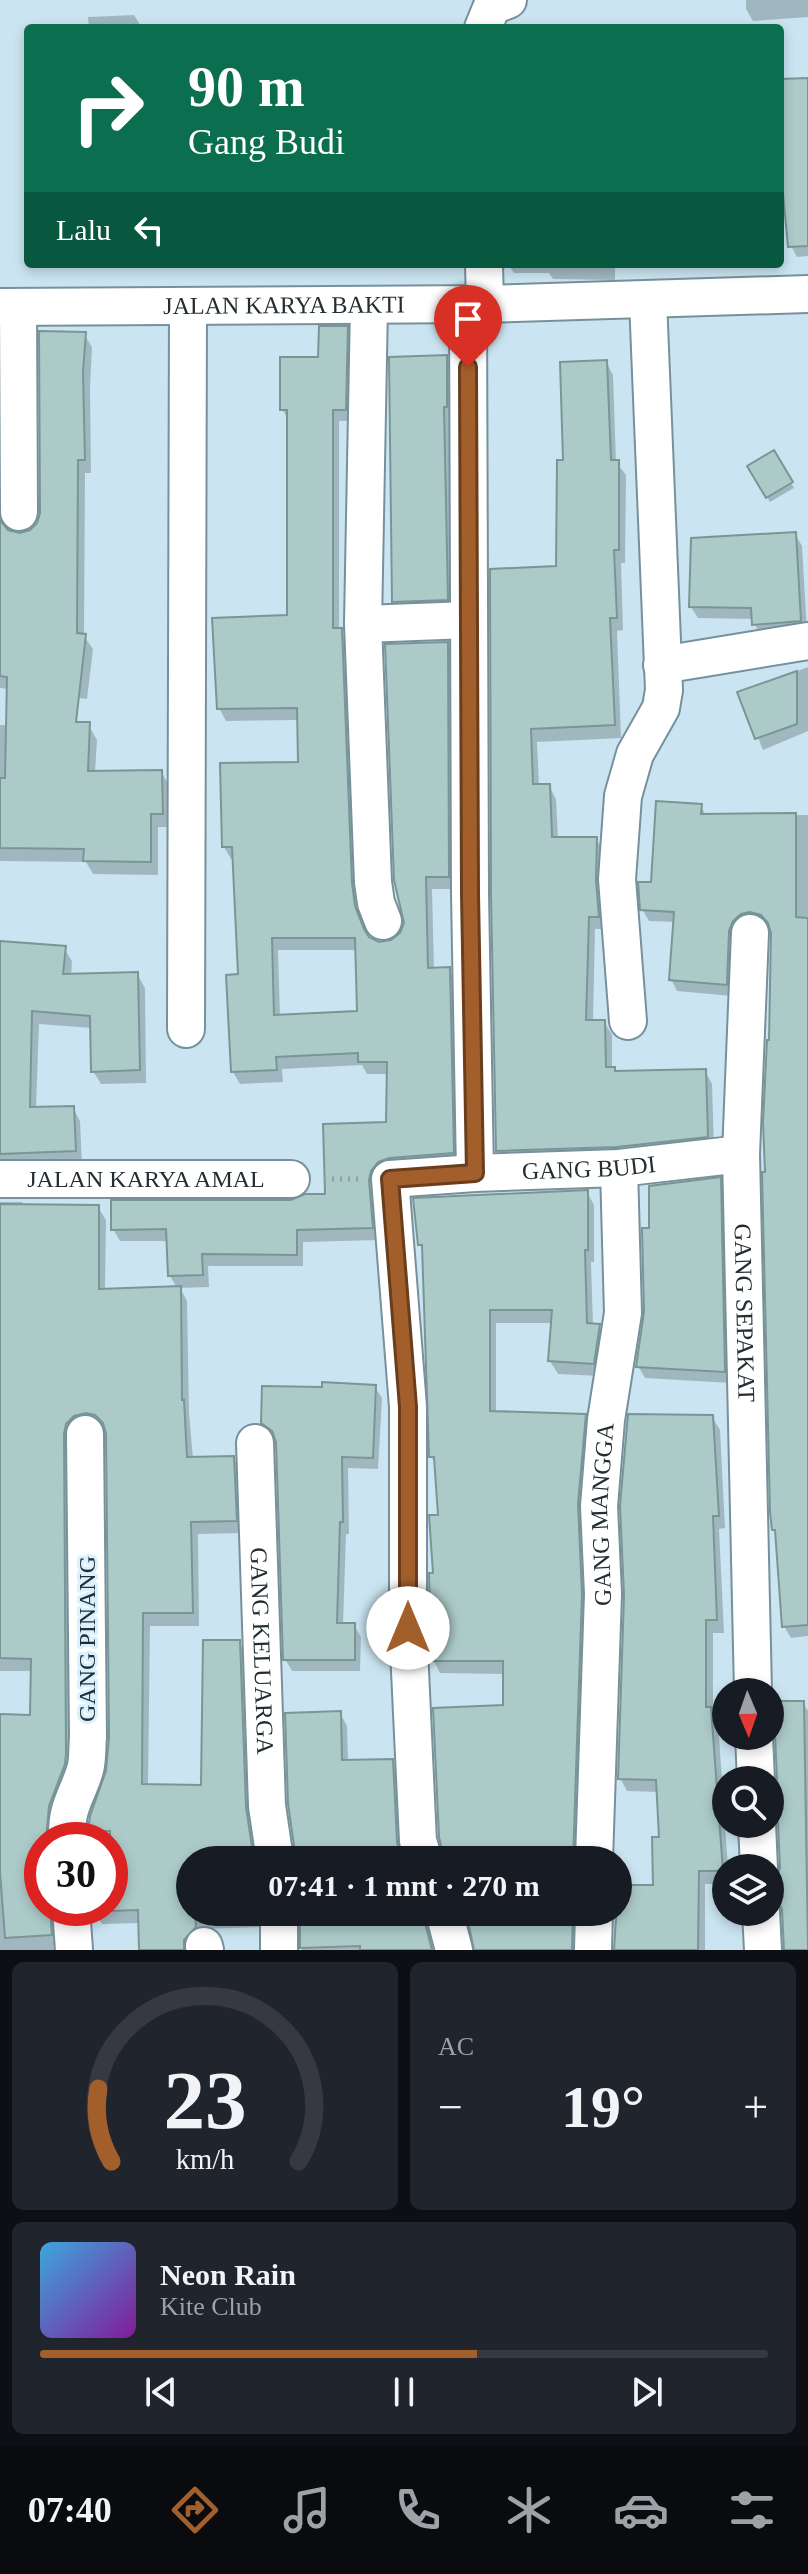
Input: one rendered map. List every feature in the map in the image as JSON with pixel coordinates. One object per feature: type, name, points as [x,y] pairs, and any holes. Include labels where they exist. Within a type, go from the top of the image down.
[{"type":"street","points":[[485,24],[492,6],[508,0]]},
{"type":"street","points":[[475,1173],[469,620],[477,304],[483,268]]},
{"type":"street","name":"JALAN KARYA BAKTI","points":[[9,308],[477,304],[808,294]]},
{"type":"street","points":[[628,1021],[617,879],[623,796],[635,754],[661,708],[648,300]]},
{"type":"street","points":[[369,305],[363,624],[373,882],[383,921]]},
{"type":"street","points":[[9,308],[19,512]]},
{"type":"street","points":[[186,1029],[188,308]]},
{"type":"street","points":[[363,624],[469,620]]},
{"type":"street","points":[[662,665],[808,641]]},
{"type":"street","name":"GANG SEPAKAT","points":[[750,933],[741,1154],[753,1678]]},
{"type":"street","name":"GANG BUDI","points":[[390,1179],[619,1168],[741,1154]]},
{"type":"street","name":"GANG MANGGA","points":[[594,1846],[603,1594],[599,1506],[606,1420],[623,1313],[619,1168]]},
{"type":"street","name":"JALAN KARYA AMAL","points":[[0,1179],[291,1179]]},
{"type":"street","points":[[390,1179],[408,1407],[408,1628],[420,1846]]},
{"type":"street","name":"GANG PINANG","points":[[67,1822],[72,1797],[86,1768],[88,1737],[85,1434]]},
{"type":"street","name":"GANG KELUARGA","points":[[255,1443],[267,1806],[273,1846]]},
{"type":"street","points":[[72,1926],[74,1950]]},
{"type":"street","points":[[279,1926],[279,1950]]},
{"type":"street","points":[[448,1926],[454,1950]]},
{"type":"street","points":[[593,1950],[594,1926]]},
{"type":"street","points":[[762,1926],[763,1950]]},
{"type":"path","points":[[291,1179],[390,1179]]},
{"type":"building","points":[[808,78],[808,246],[788,247],[784,204],[784,79]]},
{"type":"building","points":[[319,326],[348,326],[346,410],[333,410],[333,628],[342,628],[355,906],[369,937],[379,942],[391,940],[400,933],[404,923],[394,880],[385,644],[448,642],[449,877],[426,877],[428,968],[450,967],[454,1153],[389,1158],[378,1162],[369,1180],[373,1228],[297,1230],[297,1255],[202,1254],[203,1275],[168,1276],[166,1229],[111,1230],[111,1200],[291,1200],[305,1194],[325,1194],[323,1124],[386,1122],[387,1062],[358,1062],[358,1053],[276,1057],[277,1070],[231,1072],[226,975],[238,974],[232,847],[222,847],[220,763],[298,762],[297,708],[217,709],[212,618],[287,615],[287,410],[280,410],[280,357],[318,357]],"holes":[[[272,938],[355,938],[357,1011],[274,1015]]]},
{"type":"building","points":[[39,331],[86,332],[83,372],[85,460],[78,460],[77,633],[86,634],[76,722],[90,722],[88,771],[162,770],[163,814],[151,814],[151,862],[83,861],[84,849],[0,848],[0,778],[5,778],[7,677],[0,676],[0,520],[8,530],[20,533],[30,530],[37,523],[40,513]]},
{"type":"building","points":[[447,355],[447,407],[444,407],[448,600],[392,602],[389,357]]},
{"type":"building","points":[[607,360],[611,460],[619,460],[619,550],[614,550],[617,618],[610,618],[615,725],[531,729],[533,784],[550,784],[552,837],[597,837],[599,917],[589,917],[586,1020],[605,1020],[606,1067],[615,1067],[615,1071],[706,1069],[708,1137],[617,1147],[496,1151],[490,569],[556,566],[557,460],[563,460],[560,362]]},
{"type":"building","points":[[774,450],[793,482],[766,498],[747,466]]},
{"type":"building","points":[[796,532],[801,621],[752,625],[751,608],[689,607],[691,538]]},
{"type":"building","points":[[797,671],[797,724],[755,739],[737,692]]},
{"type":"building","points":[[656,801],[702,804],[701,814],[796,813],[796,917],[808,918],[808,1625],[782,1627],[775,1530],[772,1530],[770,1512],[762,1172],[765,1172],[763,1122],[769,1040],[771,933],[761,915],[750,912],[741,914],[733,921],[729,931],[727,985],[669,980],[674,912],[640,910],[638,882],[651,882]]},
{"type":"building","points":[[0,941],[66,946],[63,974],[138,972],[140,1070],[91,1072],[90,1016],[32,1011],[30,1107],[74,1106],[76,1151],[0,1154]]},
{"type":"building","points":[[721,1177],[725,1372],[636,1367],[644,1312],[642,1228],[649,1228],[649,1186]]},
{"type":"building","points":[[588,1190],[588,1250],[585,1250],[587,1323],[600,1324],[594,1364],[548,1361],[552,1310],[490,1310],[490,1411],[586,1414],[578,1504],[582,1594],[573,1846],[441,1846],[433,1708],[503,1705],[503,1661],[431,1661],[429,1573],[433,1573],[429,1515],[438,1515],[434,1457],[429,1457],[422,1245],[418,1245],[413,1198]]},
{"type":"building","points":[[0,1204],[99,1205],[99,1289],[181,1286],[182,1400],[187,1457],[234,1456],[237,1521],[191,1522],[193,1613],[143,1613],[142,1784],[201,1785],[203,1640],[240,1640],[246,1807],[252,1846],[176,1846],[176,1926],[196,1926],[184,1940],[184,1950],[139,1950],[138,1910],[128,1910],[128,1822],[89,1822],[106,1771],[109,1737],[106,1434],[103,1423],[95,1415],[86,1413],[74,1416],[66,1424],[64,1434],[65,1764],[49,1806],[48,1822],[24,1822],[24,1926],[51,1926],[52,1935],[5,1938],[0,1872],[0,1714],[30,1715],[31,1659],[0,1658]]},
{"type":"building","points":[[322,1382],[376,1385],[373,1458],[342,1457],[343,1522],[340,1522],[337,1623],[355,1623],[355,1660],[283,1660],[276,1442],[272,1431],[261,1423],[262,1386],[322,1387]]},
{"type":"building","points":[[628,1414],[713,1415],[719,1516],[713,1516],[717,1620],[706,1620],[706,1707],[711,1707],[715,1766],[712,1766],[712,1838],[721,1838],[722,1854],[712,1854],[712,1871],[699,1871],[698,1950],[614,1950],[615,1926],[632,1926],[632,1885],[653,1885],[652,1837],[659,1837],[656,1780],[618,1779],[624,1595],[620,1506]]},
{"type":"building","points":[[784,1701],[804,1701],[808,1950],[784,1950],[784,1854],[779,1854],[779,1838],[784,1838],[784,1766],[776,1766],[776,1750],[784,1750]]},
{"type":"building","points":[[341,1711],[342,1760],[393,1759],[398,1846],[294,1846],[288,1804],[285,1713]]},
{"type":"building","points":[[300,1926],[426,1926],[432,1950],[360,1950],[360,1946],[300,1948]]},
{"type":"building","points":[[469,1926],[573,1926],[572,1950],[474,1950]]},
{"type":"route","points":[[408,1628],[408,1407],[390,1179],[475,1173],[470,894],[468,367]]}]
